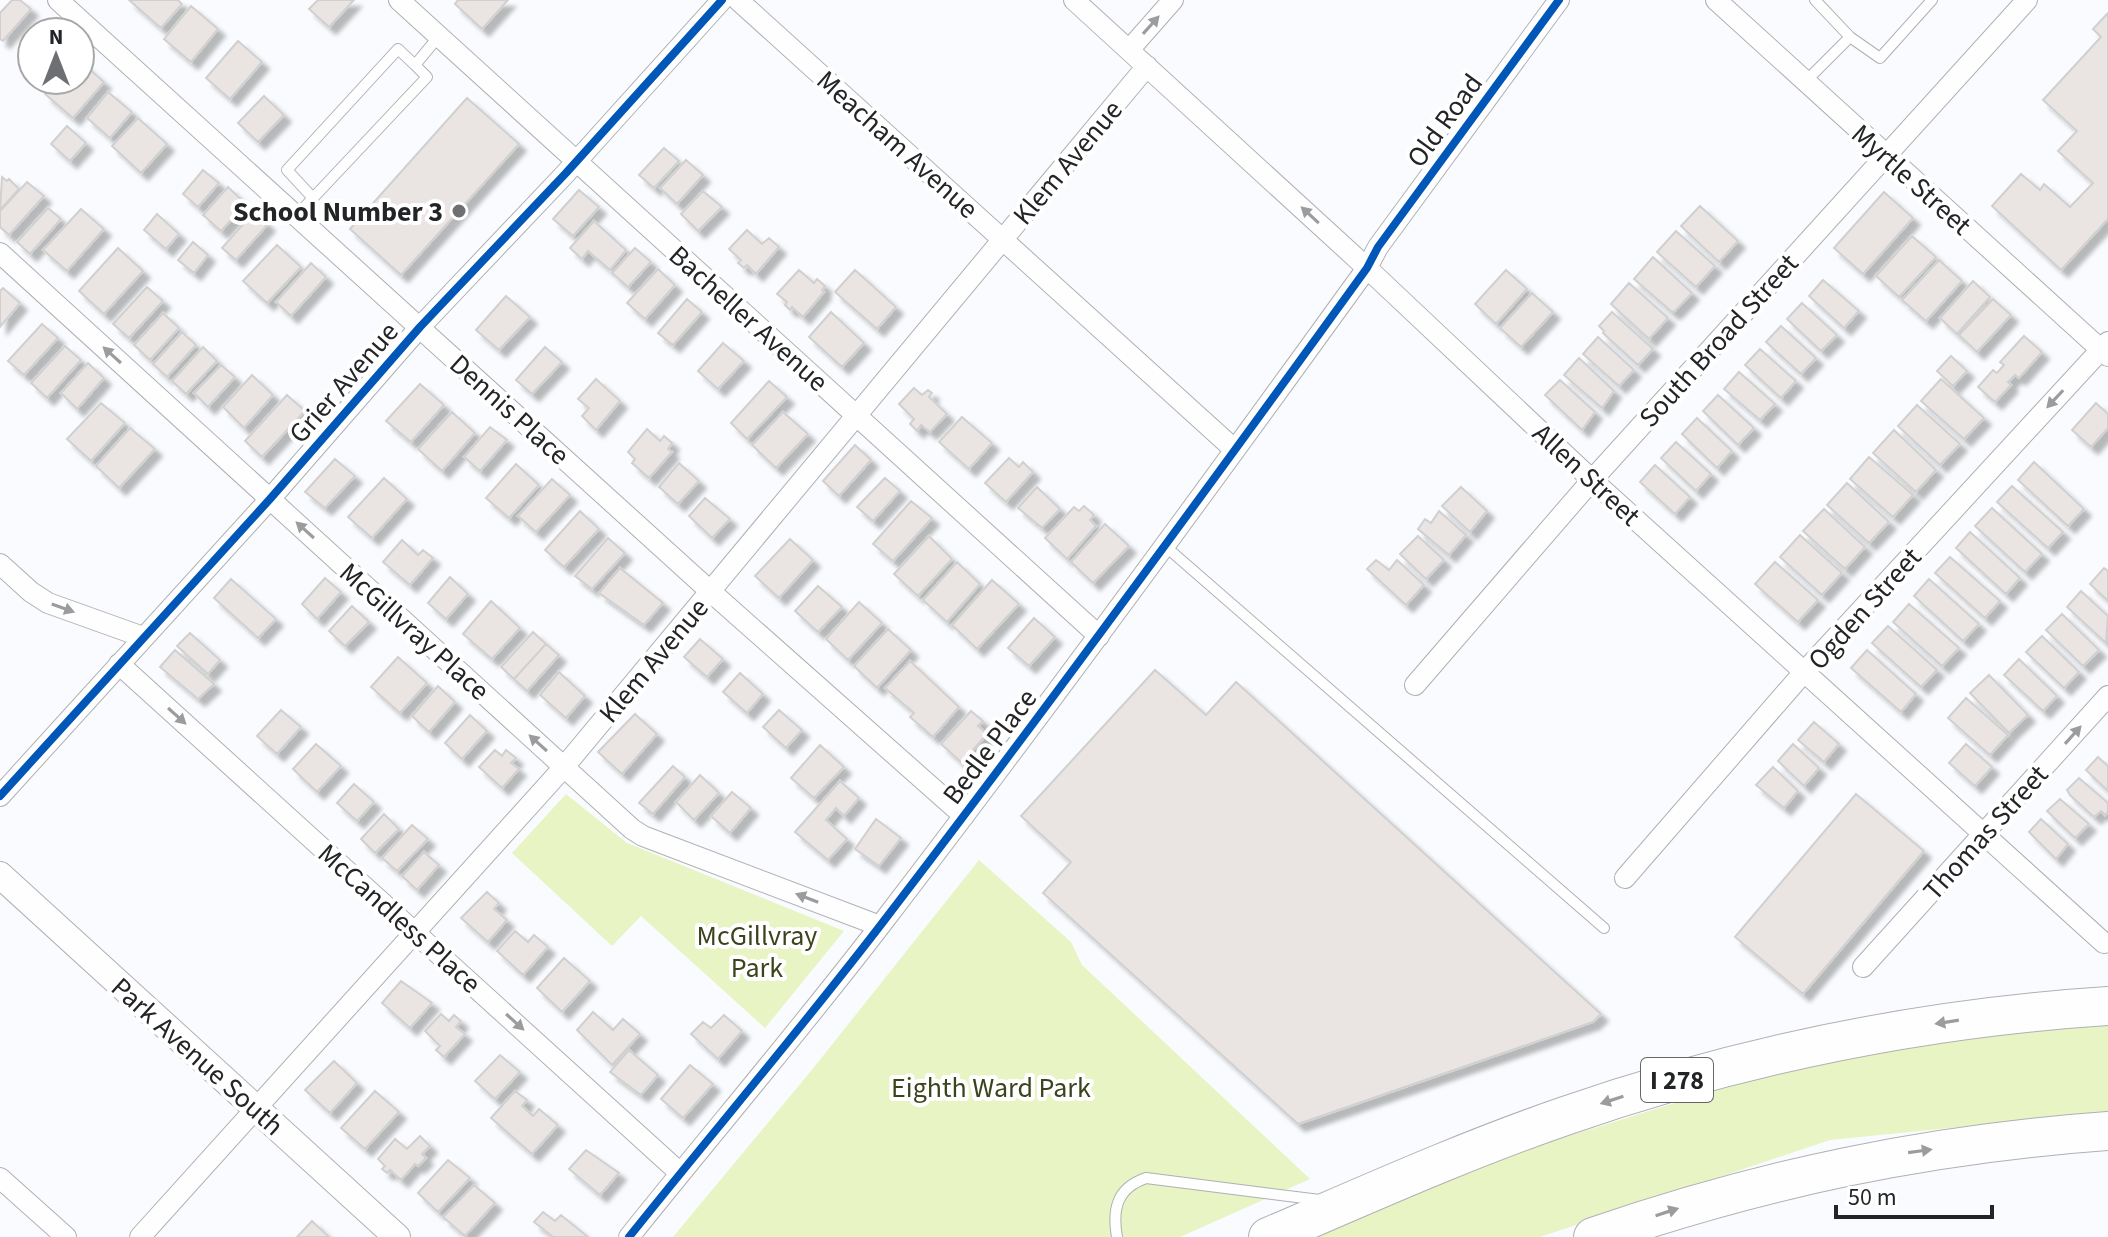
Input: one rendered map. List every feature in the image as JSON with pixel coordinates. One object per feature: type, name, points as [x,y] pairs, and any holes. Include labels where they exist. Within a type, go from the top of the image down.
[{"type":"highway","points":[[1997,1015],[2108,994]]},
{"type":"highway","name":"I 278","points":[[1268,1237],[1496,1141],[1672,1081],[1816,1044],[1997,1015],[2108,1006]]},
{"type":"highway","points":[[1593,1237],[1693,1204],[1835,1168],[1980,1142],[2101,1133]]},
{"type":"street","name":"Dennis Place","points":[[58,0],[710,591],[964,816]]},
{"type":"street","name":"Bacheller Avenue","points":[[399,0],[1099,636]]},
{"type":"street","name":"Grier Avenue","points":[[0,796],[270,499],[420,327],[722,0]]},
{"type":"street","name":"Meacham Avenue","points":[[738,0],[1235,450]]},
{"type":"street","name":"Allen Street","points":[[1074,0],[1367,268],[1592,480],[2104,943]]},
{"type":"street","points":[[1129,50],[1173,0]]},
{"type":"street","name":"Old Road","points":[[1367,268],[1378,247],[1559,0]]},
{"type":"street","name":"Myrtle Street","points":[[1716,0],[1886,156],[2106,349]]},
{"type":"street","name":"South Broad Street","points":[[1415,685],[1592,480],[2027,0]]},
{"type":"street","name":"Klem Avenue","points":[[140,1237],[564,767],[1147,66]]},
{"type":"street","name":"McGillvray Place","points":[[0,253],[632,829],[643,836],[880,926]]},
{"type":"street","name":"Bedle Place","points":[[629,1237],[880,926],[964,816],[1367,268]]},
{"type":"street","name":"Ogden Street","points":[[1625,878],[1804,672],[2106,349]]},
{"type":"street","points":[[0,564],[48,603],[143,637]]},
{"type":"street","name":"McCandless Place","points":[[119,664],[680,1173]]},
{"type":"street","name":"Thomas Street","points":[[1863,967],[2108,696]]},
{"type":"street","name":"Park Avenue South","points":[[0,875],[397,1237]]},
{"type":"street","points":[[0,1178],[66,1237]]},
{"type":"lane","points":[[1815,0],[1850,37],[1880,58],[1932,0]]},
{"type":"lane","points":[[415,65],[439,36]]},
{"type":"lane","points":[[1805,82],[1850,37]]},
{"type":"lane","points":[[297,215],[427,77],[398,49],[287,170],[313,198]]},
{"type":"lane","points":[[1165,546],[1604,928]]},
{"type":"lane","points":[[1117,1237],[1115,1217],[1118,1198],[1131,1184],[1146,1178],[1346,1204]]},
{"type":"green space","name":"McGillvray Park","points":[[566,794],[627,843],[844,931],[765,1028],[641,916],[612,946],[512,853]]},
{"type":"green space","name":"Eighth Ward Park","points":[[979,860],[1071,942],[1082,965],[1310,1179],[1180,1237],[673,1237],[811,1071]]},
{"type":"green space","points":[[2108,1023],[2108,1112],[1830,1140],[1540,1237],[1317,1237],[1514,1153],[1768,1074],[1965,1031]]},
{"type":"building","points":[[12,0],[20,0],[31,9],[25,16],[16,16],[16,26],[3,41],[0,39],[0,13]]},
{"type":"building","points":[[129,0],[178,0],[182,4],[161,28]]},
{"type":"building","points":[[318,0],[354,0],[329,27],[309,9]]},
{"type":"building","points":[[458,0],[508,0],[482,29],[455,4]]},
{"type":"building","points":[[191,6],[218,29],[191,62],[164,39]]},
{"type":"building","points":[[2108,13],[2108,219],[2061,270],[1992,206],[2021,174],[2040,190],[2044,184],[2070,207],[2093,183],[2058,151],[2077,131],[2043,100],[2101,37],[2093,29]]},
{"type":"building","points":[[238,41],[262,62],[230,99],[206,78]]},
{"type":"building","points":[[96,75],[104,82],[96,91]]},
{"type":"building","points":[[108,92],[132,112],[110,138],[87,118]]},
{"type":"building","points":[[47,96],[92,96],[73,118]]},
{"type":"building","points":[[264,96],[284,115],[258,142],[238,123]]},
{"type":"building","points":[[467,98],[519,144],[401,275],[350,229]]},
{"type":"building","points":[[138,118],[167,144],[141,173],[112,146]]},
{"type":"building","points":[[67,126],[86,143],[70,161],[51,144]]},
{"type":"building","points":[[664,148],[679,161],[654,188],[639,175]]},
{"type":"building","points":[[686,160],[703,175],[677,204],[660,188]]},
{"type":"building","points":[[203,170],[219,183],[198,207],[183,194]]},
{"type":"building","points":[[2,177],[7,181],[9,179],[19,189],[0,210]]},
{"type":"building","points":[[27,182],[44,196],[9,235],[0,227],[0,211]]},
{"type":"building","points":[[228,187],[246,204],[221,231],[203,215]]},
{"type":"building","points":[[579,190],[599,207],[573,236],[553,219]]},
{"type":"building","points":[[703,191],[722,207],[698,231],[681,214]]},
{"type":"building","points":[[1884,192],[1913,218],[1863,274],[1834,248]]},
{"type":"building","points":[[1700,206],[1738,241],[1719,262],[1681,226]]},
{"type":"building","points":[[48,208],[61,219],[30,254],[17,242]]},
{"type":"building","points":[[81,209],[104,229],[67,271],[43,250]]},
{"type":"building","points":[[254,212],[268,224],[236,260],[222,248]]},
{"type":"building","points":[[157,214],[179,234],[166,249],[144,230]]},
{"type":"building","points":[[594,221],[626,250],[610,270],[588,251],[582,259],[570,248]]},
{"type":"building","points":[[747,230],[762,244],[769,238],[779,247],[756,274],[747,265],[744,268],[738,263],[741,260],[729,249]]},
{"type":"building","points":[[1676,231],[1715,266],[1696,287],[1657,252]]},
{"type":"building","points":[[1912,236],[1936,257],[1899,297],[1876,276]]},
{"type":"building","points":[[193,242],[208,255],[194,273],[178,260]]},
{"type":"building","points":[[277,245],[301,267],[267,303],[243,281]]},
{"type":"building","points":[[118,248],[143,271],[104,314],[79,291]]},
{"type":"building","points":[[635,248],[651,262],[628,287],[612,273]]},
{"type":"building","points":[[1653,257],[1692,293],[1675,311],[1672,312],[1634,279]]},
{"type":"building","points":[[1939,260],[1962,281],[1926,321],[1902,300]]},
{"type":"building","points":[[311,263],[326,277],[291,316],[276,302]]},
{"type":"building","points":[[658,269],[675,285],[645,319],[627,303]]},
{"type":"building","points":[[799,270],[814,283],[817,279],[825,286],[824,292],[803,317],[792,307],[790,310],[785,305],[787,302],[777,294]]},
{"type":"building","points":[[855,270],[896,307],[877,329],[835,292]]},
{"type":"building","points":[[1506,270],[1527,289],[1496,324],[1475,304]]},
{"type":"building","points":[[1823,280],[1859,311],[1844,328],[1809,296]]},
{"type":"building","points":[[1973,281],[1990,297],[1957,334],[1940,318]]},
{"type":"building","points":[[1629,283],[1668,318],[1649,339],[1611,304]]},
{"type":"building","points":[[147,287],[163,301],[129,338],[113,324]]},
{"type":"building","points":[[3,288],[20,303],[0,327],[0,291]]},
{"type":"building","points":[[1532,293],[1553,312],[1521,347],[1500,328]]},
{"type":"building","points":[[506,296],[530,317],[499,350],[476,330]]},
{"type":"building","points":[[687,299],[702,312],[673,345],[658,333]]},
{"type":"building","points":[[1993,299],[2011,315],[1977,352],[1959,335]]},
{"type":"building","points":[[1802,303],[1837,335],[1821,351],[1787,319]]},
{"type":"building","points":[[831,312],[864,343],[842,367],[809,337]]},
{"type":"building","points":[[1612,312],[1653,349],[1638,365],[1599,326]]},
{"type":"building","points":[[163,313],[179,328],[150,360],[134,345]]},
{"type":"building","points":[[42,324],[58,338],[24,375],[8,361]]},
{"type":"building","points":[[1781,326],[1816,358],[1801,374],[1766,342]]},
{"type":"building","points":[[182,332],[196,345],[167,377],[153,364]]},
{"type":"building","points":[[2024,336],[2042,352],[2019,378],[2015,375],[2008,382],[2011,385],[1995,402],[1978,387],[1993,370],[1997,373],[2004,365],[2000,362]]},
{"type":"building","points":[[1598,337],[1634,370],[1619,386],[1583,354]]},
{"type":"building","points":[[723,343],[744,361],[718,389],[698,371]]},
{"type":"building","points":[[65,346],[81,360],[47,398],[31,383]]},
{"type":"building","points":[[203,347],[217,361],[186,394],[172,381]]},
{"type":"building","points":[[545,347],[562,362],[532,394],[516,380]]},
{"type":"building","points":[[1760,349],[1796,381],[1781,398],[1745,365]]},
{"type":"building","points":[[1951,356],[1967,371],[1953,386],[1937,371]]},
{"type":"building","points":[[1579,358],[1614,391],[1602,408],[1564,375]]},
{"type":"building","points":[[88,363],[104,378],[77,409],[61,393]]},
{"type":"building","points":[[221,365],[235,377],[208,407],[194,393]]},
{"type":"building","points":[[1739,372],[1775,404],[1760,420],[1724,389]]},
{"type":"building","points":[[252,375],[273,395],[244,428],[223,407]]},
{"type":"building","points":[[596,379],[620,401],[596,430],[582,416],[589,408],[578,399]]},
{"type":"building","points":[[1941,379],[1984,418],[1964,439],[1921,401]]},
{"type":"building","points":[[1560,380],[1595,412],[1582,430],[1545,395]]},
{"type":"building","points":[[769,381],[787,397],[747,439],[731,423]]},
{"type":"building","points":[[420,384],[444,405],[411,442],[386,421]]},
{"type":"building","points":[[914,388],[922,395],[928,390],[932,393],[929,397],[947,414],[930,432],[921,425],[917,431],[910,424],[914,419],[899,404]]},
{"type":"building","points":[[287,395],[305,411],[262,457],[245,441]]},
{"type":"building","points":[[1718,395],[1754,428],[1738,445],[1703,411]]},
{"type":"building","points":[[101,403],[125,423],[91,461],[67,439]]},
{"type":"building","points":[[2096,403],[2108,414],[2108,428],[2091,447],[2072,430]]},
{"type":"building","points":[[1917,405],[1960,444],[1940,465],[1898,426]]},
{"type":"building","points":[[452,412],[475,433],[442,471],[418,449]]},
{"type":"building","points":[[783,412],[808,434],[776,468],[752,445]]},
{"type":"building","points":[[962,417],[992,443],[969,469],[939,442]]},
{"type":"building","points":[[1697,418],[1732,451],[1717,468],[1682,434]]},
{"type":"building","points":[[490,427],[507,440],[480,471],[464,457]]},
{"type":"building","points":[[130,428],[155,449],[119,488],[96,466]]},
{"type":"building","points":[[647,429],[660,441],[664,436],[672,443],[668,449],[672,452],[649,478],[632,463],[635,459],[628,452]]},
{"type":"building","points":[[1894,430],[1936,470],[1916,492],[1873,453]]},
{"type":"building","points":[[1676,442],[1711,474],[1696,491],[1661,458]]},
{"type":"building","points":[[855,445],[871,460],[839,496],[823,481]]},
{"type":"building","points":[[1869,457],[1913,495],[1893,517],[1850,479]]},
{"type":"building","points":[[1009,458],[1019,467],[1023,462],[1033,472],[1006,502],[985,483]]},
{"type":"building","points":[[335,459],[355,476],[325,508],[305,492]]},
{"type":"building","points":[[2034,462],[2084,509],[2068,526],[2018,480]]},
{"type":"building","points":[[679,463],[699,481],[678,504],[659,487]]},
{"type":"building","points":[[516,464],[539,485],[509,518],[486,498]]},
{"type":"building","points":[[1655,465],[1690,497],[1675,514],[1640,482]]},
{"type":"building","points":[[384,478],[407,499],[372,538],[348,517]]},
{"type":"building","points":[[885,478],[900,491],[873,521],[857,507]]},
{"type":"building","points":[[552,479],[570,495],[536,532],[518,516]]},
{"type":"building","points":[[1847,483],[1889,522],[1869,543],[1827,505]]},
{"type":"building","points":[[2012,486],[2063,532],[2048,548],[1997,502]]},
{"type":"building","points":[[1037,487],[1060,509],[1042,528],[1018,508]]},
{"type":"building","points":[[1461,487],[1487,511],[1470,532],[1442,506]]},
{"type":"building","points":[[705,498],[730,519],[712,538],[689,516]]},
{"type":"building","points":[[911,501],[932,518],[893,561],[873,544]]},
{"type":"building","points":[[1084,506],[1094,515],[1090,520],[1096,526],[1067,559],[1045,538],[1074,507],[1079,511]]},
{"type":"building","points":[[1992,508],[2042,554],[2025,572],[1975,526]]},
{"type":"building","points":[[1824,509],[1865,547],[1845,569],[1803,531]]},
{"type":"building","points":[[580,511],[599,529],[564,567],[545,550]]},
{"type":"building","points":[[1439,511],[1466,535],[1449,555],[1418,529],[1425,519],[1431,523]]},
{"type":"building","points":[[1105,524],[1129,546],[1093,583],[1071,562]]},
{"type":"building","points":[[1970,532],[2020,578],[2006,594],[1956,548]]},
{"type":"building","points":[[1800,535],[1842,573],[1822,595],[1780,557]]},
{"type":"building","points":[[929,536],[952,559],[918,596],[894,574]]},
{"type":"building","points":[[1418,536],[1444,560],[1426,579],[1400,554]]},
{"type":"building","points":[[608,538],[625,553],[592,589],[575,576]]},
{"type":"building","points":[[790,539],[813,560],[779,598],[755,576]]},
{"type":"building","points":[[402,540],[418,555],[423,550],[433,558],[410,585],[383,562]]},
{"type":"building","points":[[1950,557],[2000,601],[1985,618],[1935,573]]},
{"type":"building","points":[[1376,560],[1389,570],[1397,560],[1424,585],[1406,605],[1367,569]]},
{"type":"building","points":[[957,562],[980,584],[947,622],[923,600]]},
{"type":"building","points":[[1775,562],[1818,600],[1798,622],[1755,584]]},
{"type":"building","points":[[620,568],[663,603],[644,625],[599,593]]},
{"type":"building","points":[[2104,568],[2108,571],[2108,601],[2090,584]]},
{"type":"building","points":[[450,577],[468,594],[446,619],[428,603]]},
{"type":"building","points":[[325,578],[341,592],[317,619],[302,604]]},
{"type":"building","points":[[231,579],[276,619],[258,638],[214,598]]},
{"type":"building","points":[[1929,579],[1979,624],[1963,641],[1914,596]]},
{"type":"building","points":[[992,580],[1019,604],[977,649],[952,625]]},
{"type":"building","points":[[818,586],[842,607],[818,632],[795,611]]},
{"type":"building","points":[[2081,591],[2108,616],[2106,643],[2067,607]]},
{"type":"building","points":[[491,601],[520,628],[492,659],[463,634]]},
{"type":"building","points":[[859,602],[882,623],[848,660],[826,639]]},
{"type":"building","points":[[1909,604],[1959,648],[1942,666],[1893,622]]},
{"type":"building","points":[[352,606],[369,622],[345,646],[329,631]]},
{"type":"building","points":[[2062,614],[2099,650],[2083,666],[2046,630]]},
{"type":"building","points":[[1034,618],[1055,637],[1029,666],[1008,648]]},
{"type":"building","points":[[1888,626],[1937,670],[1921,687],[1872,643]]},
{"type":"building","points":[[888,629],[911,650],[877,688],[854,666]]},
{"type":"building","points":[[533,632],[546,644],[514,679],[501,667]]},
{"type":"building","points":[[190,633],[220,660],[208,674],[177,646]]},
{"type":"building","points":[[2042,636],[2079,672],[2064,688],[2026,652]]},
{"type":"building","points":[[700,639],[723,659],[707,677],[684,657]]},
{"type":"building","points":[[546,644],[559,655],[527,691],[514,679]]},
{"type":"building","points":[[175,650],[214,684],[198,699],[160,667]]},
{"type":"building","points":[[1867,650],[1916,694],[1901,712],[1851,668]]},
{"type":"building","points":[[398,657],[427,683],[400,713],[371,687]]},
{"type":"building","points":[[2019,659],[2057,696],[2043,711],[2004,675]]},
{"type":"building","points":[[910,661],[959,707],[933,737],[910,717],[914,713],[885,688]]},
{"type":"building","points":[[1155,670],[1206,715],[1236,682],[1601,1014],[1593,1022],[1298,1124],[1043,893],[1071,862],[1021,816]]},
{"type":"building","points":[[559,672],[585,696],[566,718],[540,695]]},
{"type":"building","points":[[740,673],[763,694],[747,713],[723,692]]},
{"type":"building","points":[[1989,675],[2028,715],[2009,733],[1970,693]]},
{"type":"building","points":[[438,686],[455,702],[429,732],[412,716]]},
{"type":"building","points":[[1966,698],[2008,735],[1990,755],[1948,718]]},
{"type":"building","points":[[281,710],[301,727],[277,754],[257,736]]},
{"type":"building","points":[[779,710],[802,730],[786,748],[763,727]]},
{"type":"building","points":[[971,711],[983,721],[978,726],[987,734],[962,763],[941,744]]},
{"type":"building","points":[[635,714],[657,734],[622,774],[598,752]]},
{"type":"building","points":[[470,715],[487,731],[462,759],[445,743]]},
{"type":"building","points":[[1814,722],[1839,744],[1824,762],[1798,740]]},
{"type":"building","points":[[316,744],[341,766],[317,792],[293,769]]},
{"type":"building","points":[[1793,744],[1819,768],[1804,786],[1778,761]]},
{"type":"building","points":[[1966,744],[1992,767],[1975,786],[1949,763]]},
{"type":"building","points":[[820,745],[844,767],[814,798],[791,778]]},
{"type":"building","points":[[495,750],[502,756],[506,750],[516,758],[511,763],[519,769],[502,788],[479,767]]},
{"type":"building","points":[[2098,757],[2108,766],[2108,791],[2086,770]]},
{"type":"building","points":[[673,766],[685,777],[653,814],[639,803]]},
{"type":"building","points":[[1773,767],[1798,791],[1784,808],[1756,785]]},
{"type":"building","points":[[700,775],[719,793],[694,820],[676,802]]},
{"type":"building","points":[[2079,778],[2108,803],[2105,815],[2101,811],[2094,817],[2070,795],[2067,790]]},
{"type":"building","points":[[840,781],[859,798],[844,816],[836,808],[826,820],[847,839],[828,860],[795,832]]},
{"type":"building","points":[[354,784],[374,802],[357,821],[337,803]]},
{"type":"building","points":[[732,792],[751,808],[730,833],[711,816]]},
{"type":"building","points":[[1856,794],[1924,851],[1803,994],[1735,937]]},
{"type":"building","points":[[2060,799],[2089,824],[2075,838],[2047,811]]},
{"type":"building","points":[[384,814],[399,829],[375,853],[361,839]]},
{"type":"building","points":[[876,819],[901,838],[879,866],[855,849]]},
{"type":"building","points":[[2041,819],[2068,844],[2056,859],[2029,832]]},
{"type":"building","points":[[412,825],[428,839],[397,871],[382,858]]},
{"type":"building","points":[[424,852],[439,865],[417,890],[402,876]]},
{"type":"building","points":[[487,892],[499,903],[494,909],[507,920],[488,942],[461,918]]},
{"type":"building","points":[[515,931],[528,942],[534,935],[548,947],[523,975],[497,951]]},
{"type":"building","points":[[564,958],[590,981],[562,1012],[537,988]]},
{"type":"building","points":[[401,981],[432,1003],[410,1028],[382,1003]]},
{"type":"building","points":[[593,1012],[613,1030],[623,1019],[640,1034],[612,1065],[577,1030]]},
{"type":"building","points":[[441,1014],[449,1021],[454,1015],[461,1021],[456,1027],[465,1034],[444,1057],[436,1050],[440,1046],[425,1031]]},
{"type":"building","points":[[724,1015],[742,1031],[718,1059],[691,1034],[703,1022],[711,1028]]},
{"type":"building","points":[[629,1050],[658,1075],[641,1095],[610,1072]]},
{"type":"building","points":[[500,1055],[520,1072],[495,1099],[475,1081]]},
{"type":"building","points":[[334,1061],[357,1083],[330,1113],[305,1090]]},
{"type":"building","points":[[690,1065],[713,1084],[683,1118],[661,1099]]},
{"type":"building","points":[[375,1091],[399,1112],[365,1149],[341,1128]]},
{"type":"building","points":[[515,1091],[527,1100],[522,1106],[533,1116],[539,1109],[558,1125],[532,1154],[491,1118]]},
{"type":"building","points":[[420,1136],[430,1146],[422,1154],[426,1158],[418,1166],[415,1164],[401,1180],[390,1170],[387,1173],[382,1169],[385,1166],[378,1159],[395,1139],[407,1149]]},
{"type":"building","points":[[586,1150],[619,1173],[600,1195],[569,1169]]},
{"type":"building","points":[[448,1160],[470,1178],[438,1212],[418,1193]]},
{"type":"building","points":[[474,1185],[495,1203],[465,1236],[443,1217]]},
{"type":"building","points":[[543,1212],[555,1221],[561,1215],[588,1237],[553,1237],[534,1222]]},
{"type":"building","points":[[312,1221],[329,1237],[297,1237]]},
{"type":"cycle path","points":[[0,796],[270,499],[420,327],[566,173],[722,0]]},
{"type":"cycle path","points":[[629,1237],[852,962],[1006,760],[1248,433],[1367,268],[1378,247],[1559,0]]},
{"type":"place","name":"School Number 3","points":[[459,211]]}]
